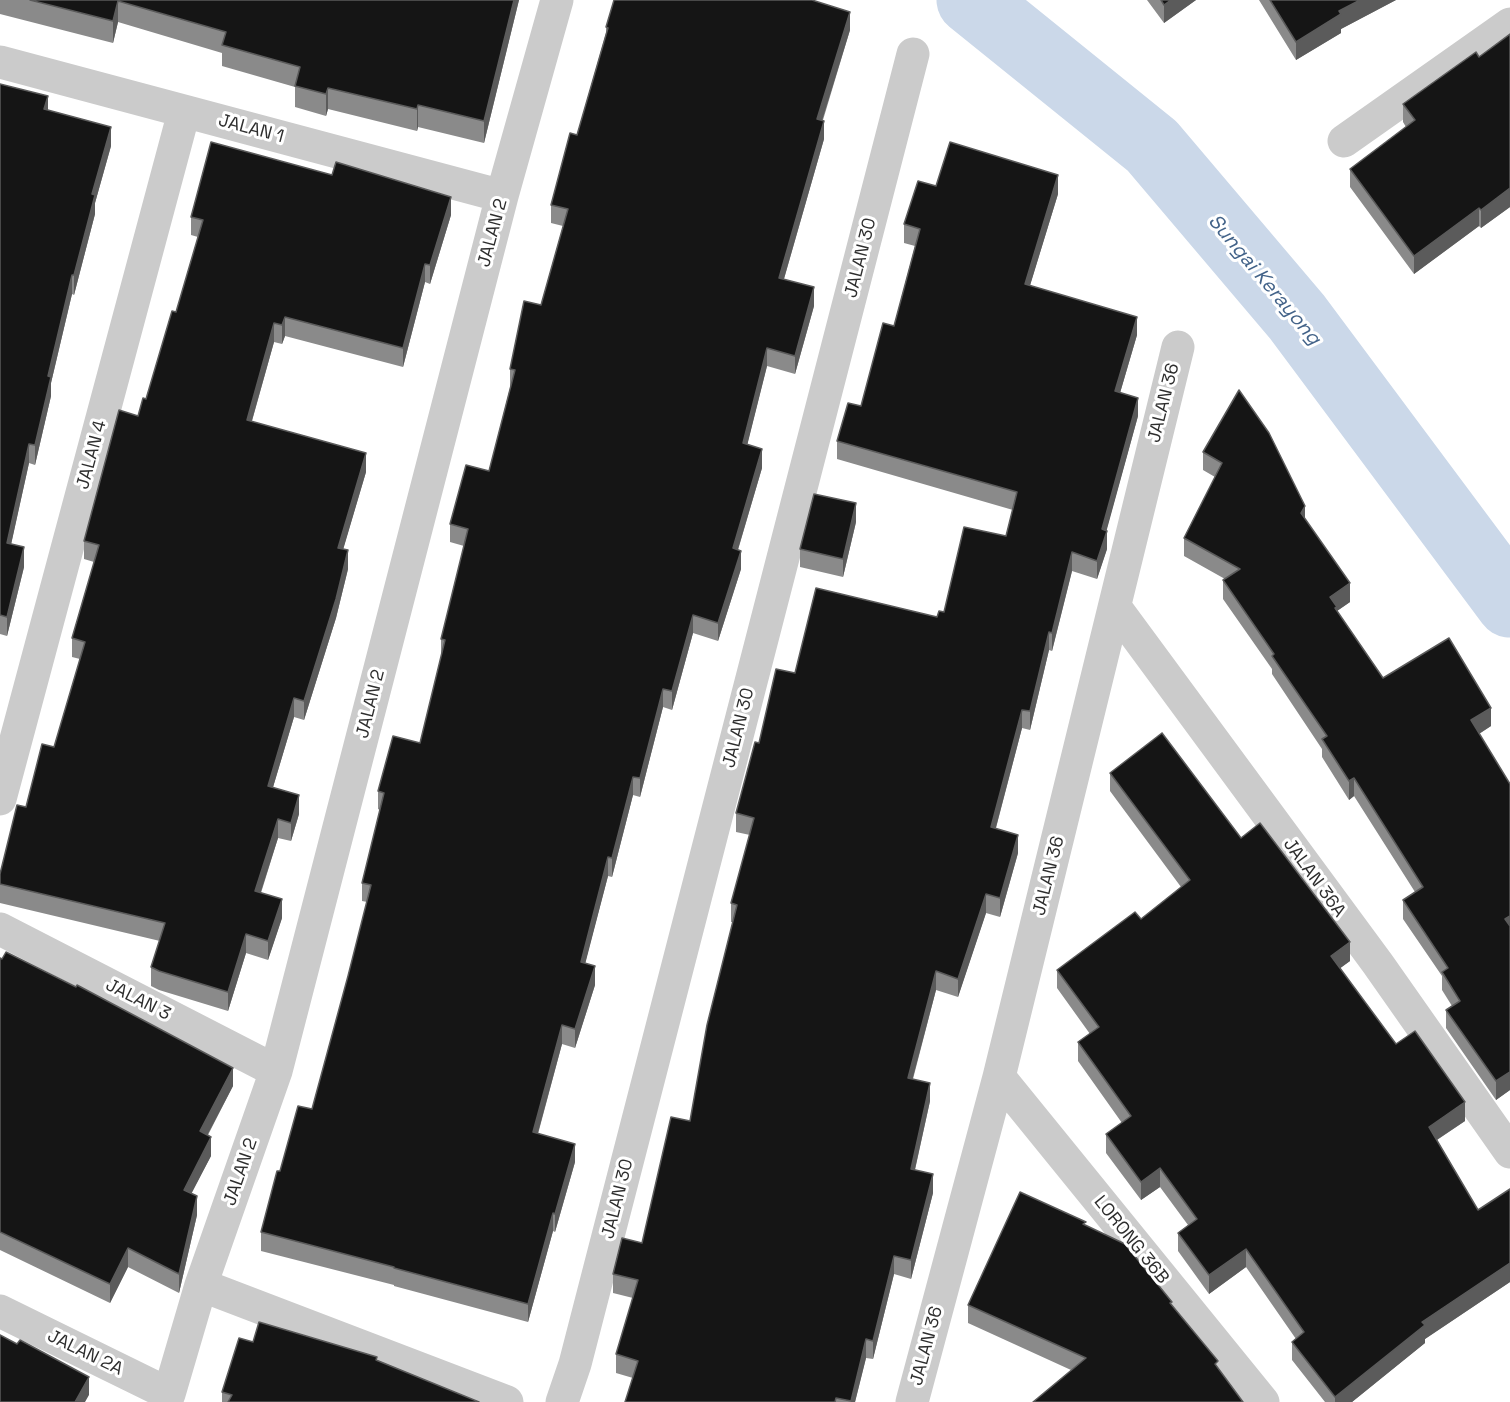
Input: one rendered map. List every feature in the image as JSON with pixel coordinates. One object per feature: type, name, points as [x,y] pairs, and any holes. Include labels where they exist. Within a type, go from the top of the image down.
[{"type":"street","name":"JALAN 2","points":[[167,1398],[201,1285],[276,1071],[502,196],[557,0]]},
{"type":"street","points":[[1344,141],[1510,24]]},
{"type":"street","name":"JALAN 30","points":[[562,1402],[575,1364],[913,54]]},
{"type":"street","name":"JALAN 1","points":[[0,62],[502,196]]},
{"type":"street","name":"JALAN 4","points":[[0,799],[184,112]]},
{"type":"street","name":"JALAN 36","points":[[912,1402],[999,1077],[1178,347]]},
{"type":"street","name":"JALAN 36A","points":[[1115,607],[1378,964],[1510,1152]]},
{"type":"street","name":"JALAN 3","points":[[0,929],[276,1071]]},
{"type":"street","name":"LORONG 36B","points":[[999,1077],[1263,1402]]},
{"type":"street","points":[[201,1285],[507,1402]]},
{"type":"street","name":"JALAN 2A","points":[[0,1311],[167,1398]]},
{"type":"building","points":[[30,0],[514,0],[484,121],[418,105],[417,109],[328,88],[326,94],[295,86],[300,67],[222,45],[226,32],[118,1],[113,21]]},
{"type":"building","points":[[614,0],[812,0],[850,12],[817,119],[824,121],[779,278],[814,287],[795,356],[767,348],[743,443],[762,449],[733,548],[741,551],[718,623],[693,615],[672,691],[663,689],[640,778],[633,777],[612,858],[608,857],[581,962],[595,966],[575,1029],[562,1025],[533,1132],[575,1144],[528,1304],[261,1232],[277,1171],[280,1171],[298,1106],[312,1109],[348,976],[371,885],[362,883],[384,793],[378,791],[393,736],[420,743],[445,640],[441,639],[468,529],[450,524],[466,465],[489,471],[515,370],[510,369],[524,301],[541,305],[568,209],[551,205],[570,133],[577,135]]},
{"type":"building","points":[[1161,0],[1171,0],[1164,5]]},
{"type":"building","points":[[1270,0],[1360,0],[1339,11],[1341,14],[1296,42]]},
{"type":"building","points":[[1510,34],[1510,188],[1414,256],[1350,169],[1415,120],[1403,104],[1476,52],[1479,57]]},
{"type":"building","points":[[0,84],[48,96],[44,109],[111,127],[92,194],[95,195],[74,275],[72,275],[48,376],[51,377],[35,445],[29,444],[7,543],[24,547],[7,617],[0,615]]},
{"type":"building","points":[[211,142],[332,175],[336,162],[451,197],[430,265],[425,264],[403,348],[285,317],[282,325],[274,323],[247,420],[366,453],[338,548],[348,550],[336,599],[304,701],[294,698],[268,786],[299,795],[291,823],[278,819],[255,891],[282,899],[268,941],[246,934],[228,992],[151,967],[165,923],[0,884],[0,874],[17,805],[26,807],[42,744],[54,747],[85,642],[72,638],[99,545],[84,541],[119,410],[138,416],[143,398],[146,399],[172,311],[176,312],[203,220],[191,217]]},
{"type":"building","points":[[950,142],[1058,175],[1025,284],[1137,317],[1115,391],[1138,398],[1102,529],[1107,531],[1097,561],[1072,552],[1052,633],[1049,632],[1030,711],[1022,710],[991,827],[1018,835],[1000,898],[986,894],[958,979],[936,971],[908,1078],[930,1083],[911,1169],[933,1174],[911,1260],[894,1256],[873,1341],[866,1339],[851,1401],[836,1398],[835,1402],[625,1402],[638,1361],[616,1354],[638,1280],[613,1274],[622,1238],[642,1243],[671,1117],[690,1121],[707,1025],[737,905],[731,903],[754,818],[736,813],[755,742],[759,743],[776,669],[795,673],[816,588],[937,617],[939,611],[944,612],[964,527],[1006,536],[1017,492],[837,441],[848,403],[861,406],[883,323],[894,326],[920,229],[904,224],[918,181],[936,186]]},
{"type":"building","points":[[1239,390],[1269,433],[1305,506],[1301,513],[1350,583],[1330,597],[1337,607],[1335,608],[1383,678],[1449,638],[1491,708],[1471,720],[1510,784],[1510,916],[1505,919],[1510,926],[1510,1072],[1496,1081],[1446,1010],[1460,1001],[1442,972],[1448,968],[1403,900],[1423,887],[1354,778],[1349,781],[1322,739],[1327,736],[1223,580],[1240,569],[1184,538],[1222,463],[1203,452]]},
{"type":"building","points":[[814,494],[856,503],[843,559],[800,549]]},
{"type":"building","points":[[1162,733],[1241,838],[1260,823],[1350,942],[1331,956],[1396,1044],[1415,1031],[1465,1102],[1429,1127],[1478,1210],[1510,1189],[1510,1263],[1422,1322],[1425,1325],[1335,1397],[1292,1342],[1304,1332],[1246,1249],[1209,1275],[1178,1233],[1197,1219],[1160,1168],[1141,1182],[1106,1134],[1131,1116],[1078,1042],[1099,1027],[1057,970],[1135,912],[1141,919],[1190,880],[1110,773]]},
{"type":"building","points":[[6,952],[76,987],[77,985],[233,1068],[200,1131],[211,1137],[184,1190],[197,1196],[179,1274],[128,1248],[110,1284],[0,1232],[0,958],[2,959]]},
{"type":"building","points":[[1020,1192],[1086,1222],[1083,1224],[1125,1244],[1218,1361],[1215,1364],[1243,1402],[1033,1402],[1086,1358],[968,1305]]},
{"type":"building","points":[[259,1322],[377,1357],[376,1360],[479,1402],[228,1402],[232,1395],[222,1392],[239,1338],[253,1342]]},
{"type":"building","points":[[0,1335],[17,1344],[20,1340],[89,1377],[75,1402],[0,1402]]},
{"type":"waterway","name":"Sungai Kerayong","points":[[971,0],[1152,146],[1297,317],[1510,603]]}]
